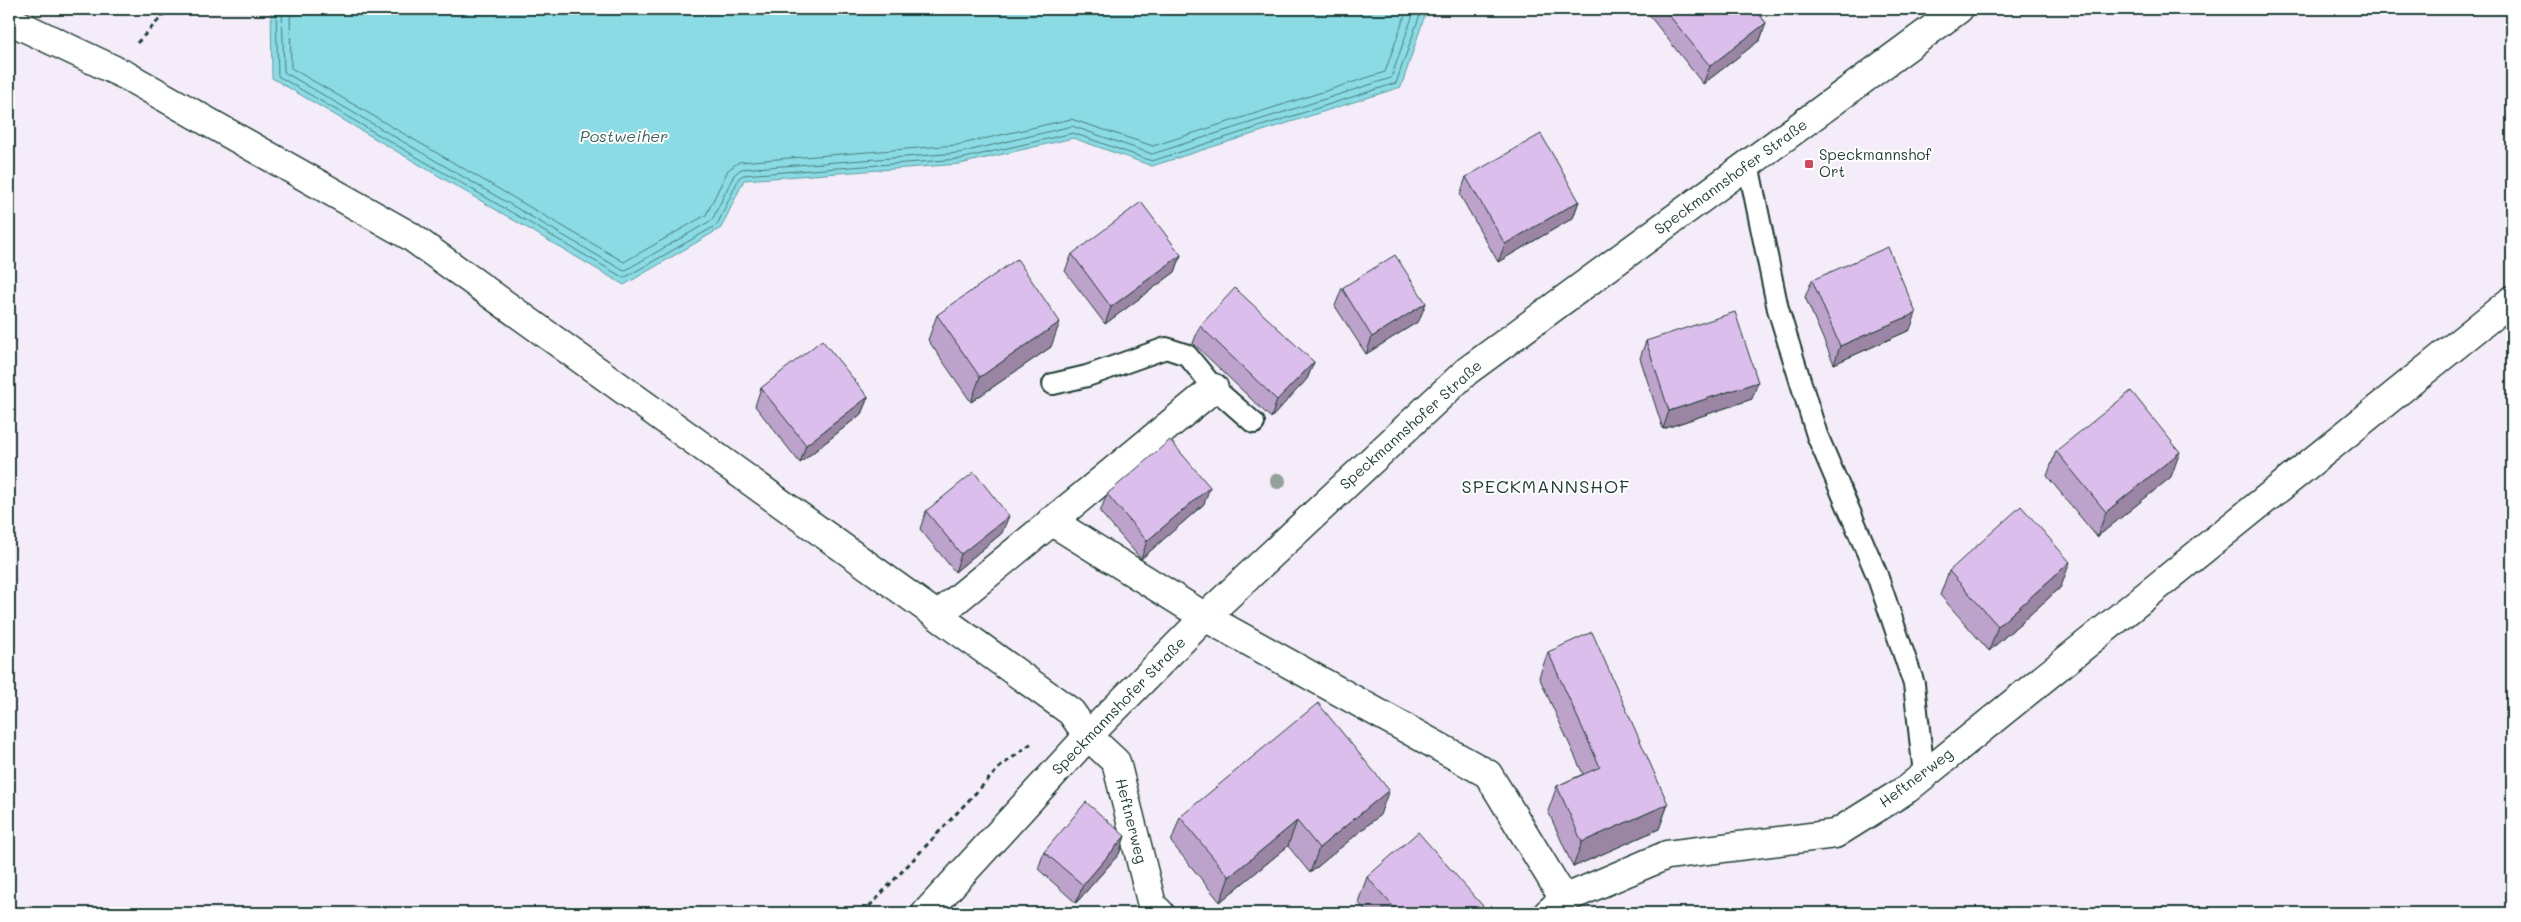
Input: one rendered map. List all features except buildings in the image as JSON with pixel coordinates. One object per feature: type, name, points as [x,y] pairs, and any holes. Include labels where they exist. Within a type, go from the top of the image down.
[{"type":"street","name":"Speckmannshofer Straße","points":[[926,913],[1088,736],[1205,617],[1467,371],[1959,9]]},
{"type":"street","name":"Heftnerweg","points":[[9,20],[126,76],[410,236],[1071,712],[1088,736],[1116,762],[1152,905],[1160,913]]},
{"type":"street","name":"Heftnerweg","points":[[1556,906],[1667,855],[1835,834],[1907,789],[2205,546],[2512,300]]},
{"type":"street","points":[[938,615],[1214,388]]},
{"type":"street","points":[[1051,521],[1205,617],[1488,774],[1556,906]]},
{"type":"lane","points":[[1748,164],[1778,309],[1814,426],[1877,575],[1914,684],[1924,774]]},
{"type":"lane","points":[[1052,384],[1087,376],[1166,348],[1187,355],[1214,388],[1254,423]]},
{"type":"path","points":[[126,76],[138,42],[169,9]]},
{"type":"path","points":[[863,913],[1000,767],[1071,712]]},
{"type":"water","name":"Postweiher","points":[[271,9],[1427,9],[1401,87],[1152,166],[1073,138],[960,164],[744,180],[721,228],[624,285],[272,78]]},
{"type":"place","name":"Speckmannshof Ort","points":[[1809,164]]},
{"type":"district","name":"SPECKMANNSHOF","points":[[1546,487]]}]
